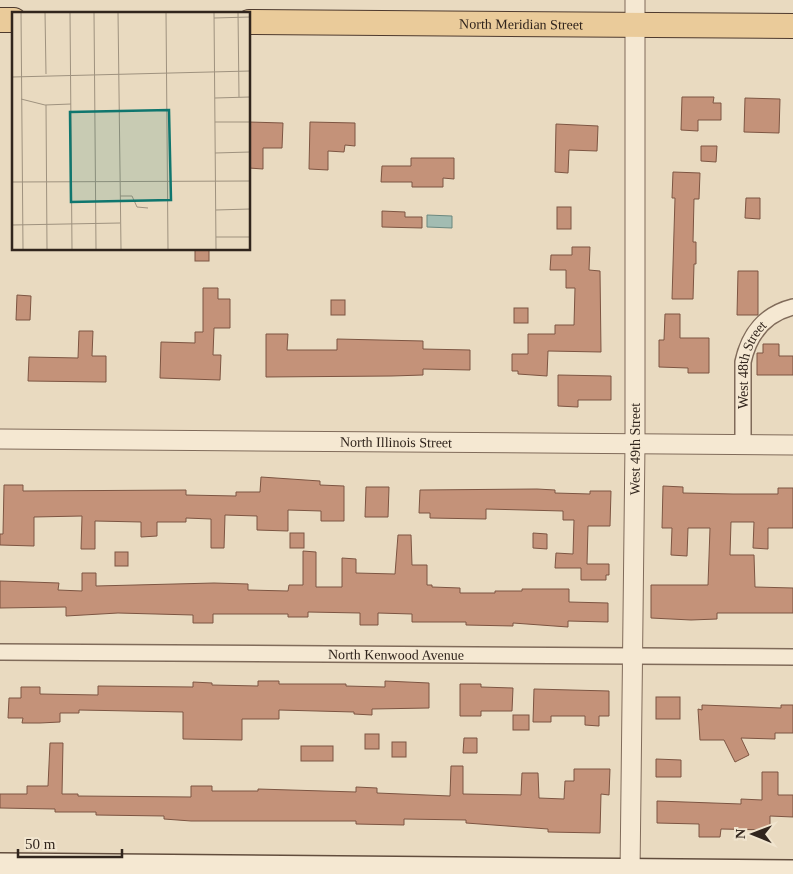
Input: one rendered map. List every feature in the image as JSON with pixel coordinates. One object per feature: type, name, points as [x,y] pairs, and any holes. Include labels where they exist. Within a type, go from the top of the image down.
[{"type":"main road","name":"North Meridian Street","points":[[250,22],[793,26]]},
{"type":"main road","points":[[0,864],[630,872],[793,870]]},
{"type":"street","name":"West 49th Street","points":[[630,872],[635,444],[636,0]]},
{"type":"street","name":"West 48th Street","points":[[743,444],[743,362],[746,349],[751,337],[764,322],[780,311],[793,307]]},
{"type":"street","name":"North Illinois Street","points":[[0,439],[793,444]]},
{"type":"street","name":"North Kenwood Avenue","points":[[0,652],[793,657]]},
{"type":"shaded area","points":[[427,215],[452,216],[452,228],[427,227]]},
{"type":"building","points":[[682,97],[714,97],[713,103],[721,103],[721,120],[698,120],[698,131],[681,130]]},
{"type":"building","points":[[745,98],[780,99],[779,133],[744,132]]},
{"type":"building","points":[[250,122],[283,123],[282,148],[263,148],[263,169],[250,168]]},
{"type":"building","points":[[310,122],[355,123],[355,146],[345,145],[344,152],[328,151],[328,170],[309,169]]},
{"type":"building","points":[[556,124],[598,126],[597,151],[569,150],[568,173],[555,172]]},
{"type":"building","points":[[701,146],[717,146],[716,162],[701,161]]},
{"type":"building","points":[[411,158],[454,158],[454,179],[443,178],[443,187],[412,187],[412,182],[381,182],[382,166],[411,166]]},
{"type":"building","points":[[673,172],[700,173],[699,199],[694,199],[693,242],[696,242],[696,264],[694,264],[693,299],[672,299],[675,198],[672,198]]},
{"type":"building","points":[[746,198],[760,198],[760,219],[745,218]]},
{"type":"building","points":[[557,207],[571,207],[571,229],[557,229]]},
{"type":"building","points":[[382,211],[405,212],[405,217],[422,217],[422,228],[382,227]]},
{"type":"building","points":[[572,247],[590,247],[589,270],[600,271],[601,352],[548,351],[547,376],[518,374],[518,371],[512,371],[512,354],[528,354],[528,334],[555,334],[555,325],[574,325],[575,288],[566,288],[566,270],[550,270],[551,255],[572,255]]},
{"type":"building","points":[[195,250],[209,250],[209,261],[195,261]]},
{"type":"building","points":[[738,271],[758,271],[758,315],[737,315]]},
{"type":"building","points":[[203,288],[218,288],[218,299],[230,299],[230,328],[214,328],[213,355],[221,355],[220,380],[160,378],[161,342],[195,343],[195,332],[203,332]]},
{"type":"building","points":[[17,295],[31,296],[30,320],[16,320]]},
{"type":"building","points":[[331,300],[345,300],[345,315],[331,315]]},
{"type":"building","points":[[514,308],[528,308],[528,323],[514,323]]},
{"type":"building","points":[[665,314],[680,314],[680,338],[709,338],[709,373],[688,373],[688,368],[659,367],[659,340],[664,340]]},
{"type":"building","points":[[79,331],[93,331],[92,356],[106,356],[106,382],[28,381],[29,357],[78,358]]},
{"type":"building","points":[[266,334],[288,334],[287,350],[337,350],[337,339],[423,341],[423,349],[470,350],[470,370],[423,369],[423,375],[266,377]]},
{"type":"building","points":[[763,344],[779,344],[779,356],[793,356],[793,375],[757,375],[757,353],[763,353]]},
{"type":"building","points":[[558,375],[611,376],[611,400],[578,400],[578,407],[558,406]]},
{"type":"building","points":[[261,477],[320,481],[320,485],[344,486],[344,521],[321,521],[321,511],[288,510],[288,531],[257,530],[257,516],[225,515],[224,548],[211,548],[211,519],[186,518],[186,522],[157,522],[157,536],[141,537],[141,522],[95,521],[95,549],[81,549],[82,516],[34,517],[34,546],[0,545],[0,534],[3,534],[4,485],[23,485],[23,491],[186,490],[186,495],[236,496],[236,492],[260,492]]},
{"type":"building","points":[[663,486],[683,487],[683,493],[733,494],[778,494],[778,488],[793,488],[793,528],[768,528],[768,549],[753,548],[754,522],[731,522],[730,555],[754,555],[755,587],[793,588],[793,613],[717,613],[717,619],[691,620],[651,618],[651,585],[708,585],[710,528],[688,528],[687,556],[671,555],[672,528],[662,528]]},
{"type":"building","points":[[366,487],[389,487],[388,517],[365,517]]},
{"type":"building","points":[[420,490],[555,490],[555,493],[590,494],[590,491],[611,491],[610,526],[588,526],[587,564],[609,564],[609,575],[606,575],[606,580],[581,580],[581,568],[555,568],[556,553],[573,554],[574,520],[563,520],[563,511],[486,509],[486,519],[430,518],[430,513],[419,513]]},
{"type":"building","points":[[290,533],[304,533],[304,548],[290,548]]},
{"type":"building","points":[[533,533],[547,534],[547,549],[533,548]]},
{"type":"building","points":[[398,535],[411,535],[412,565],[427,565],[427,585],[432,585],[432,587],[460,588],[460,593],[495,593],[495,591],[522,591],[522,589],[569,589],[569,602],[608,603],[608,622],[568,621],[568,627],[513,623],[513,626],[466,625],[466,622],[412,622],[412,614],[378,613],[378,625],[360,625],[360,613],[308,612],[308,617],[288,617],[288,614],[213,614],[213,623],[193,623],[193,615],[118,613],[66,616],[66,607],[0,608],[0,581],[59,583],[58,590],[82,591],[82,573],[96,573],[96,586],[214,583],[248,584],[248,590],[288,591],[289,585],[303,585],[303,551],[316,552],[316,587],[342,587],[342,558],[356,559],[356,573],[395,574]]},
{"type":"building","points":[[115,552],[128,552],[128,566],[115,566]]},
{"type":"building","points":[[258,681],[279,681],[279,684],[346,684],[346,686],[385,687],[385,681],[429,683],[429,708],[372,709],[372,715],[354,714],[354,712],[279,710],[279,719],[242,719],[242,740],[183,739],[183,712],[79,710],[79,713],[60,713],[60,722],[40,723],[22,723],[23,718],[8,718],[9,698],[21,698],[21,687],[40,687],[40,694],[98,695],[98,686],[193,687],[193,682],[212,683],[212,685],[258,686]]},
{"type":"building","points":[[460,684],[481,684],[481,687],[513,688],[512,711],[481,711],[481,716],[460,716]]},
{"type":"building","points":[[534,689],[609,691],[609,716],[599,716],[599,726],[585,725],[585,716],[551,716],[551,722],[533,722]]},
{"type":"building","points":[[656,697],[680,697],[680,719],[656,719]]},
{"type":"building","points":[[702,705],[781,708],[781,705],[793,705],[793,733],[775,733],[775,739],[741,738],[749,755],[735,762],[724,740],[700,740],[698,709],[702,710]]},
{"type":"building","points":[[513,715],[529,715],[529,730],[513,730]]},
{"type":"building","points":[[365,734],[379,734],[379,749],[365,749]]},
{"type":"building","points":[[464,738],[477,738],[477,753],[463,753]]},
{"type":"building","points":[[392,742],[406,742],[406,757],[392,757]]},
{"type":"building","points":[[50,743],[63,743],[62,794],[78,794],[78,796],[191,797],[191,786],[212,786],[212,791],[258,791],[258,789],[356,792],[356,787],[377,788],[377,793],[450,796],[451,766],[463,766],[463,794],[521,795],[522,773],[538,773],[539,798],[564,799],[565,781],[574,781],[574,769],[610,769],[609,795],[601,794],[600,833],[548,832],[548,829],[466,823],[466,820],[404,819],[404,825],[356,824],[356,821],[191,821],[164,819],[164,816],[96,815],[96,812],[55,812],[55,809],[0,808],[0,794],[27,794],[27,786],[48,786]]},
{"type":"building","points":[[301,746],[333,746],[333,761],[301,761]]},
{"type":"building","points":[[656,759],[681,760],[681,777],[656,777]]},
{"type":"building","points":[[762,772],[778,772],[778,795],[793,795],[793,817],[770,816],[770,830],[721,829],[720,837],[699,837],[699,824],[657,823],[657,801],[741,804],[741,799],[762,800]]}]
